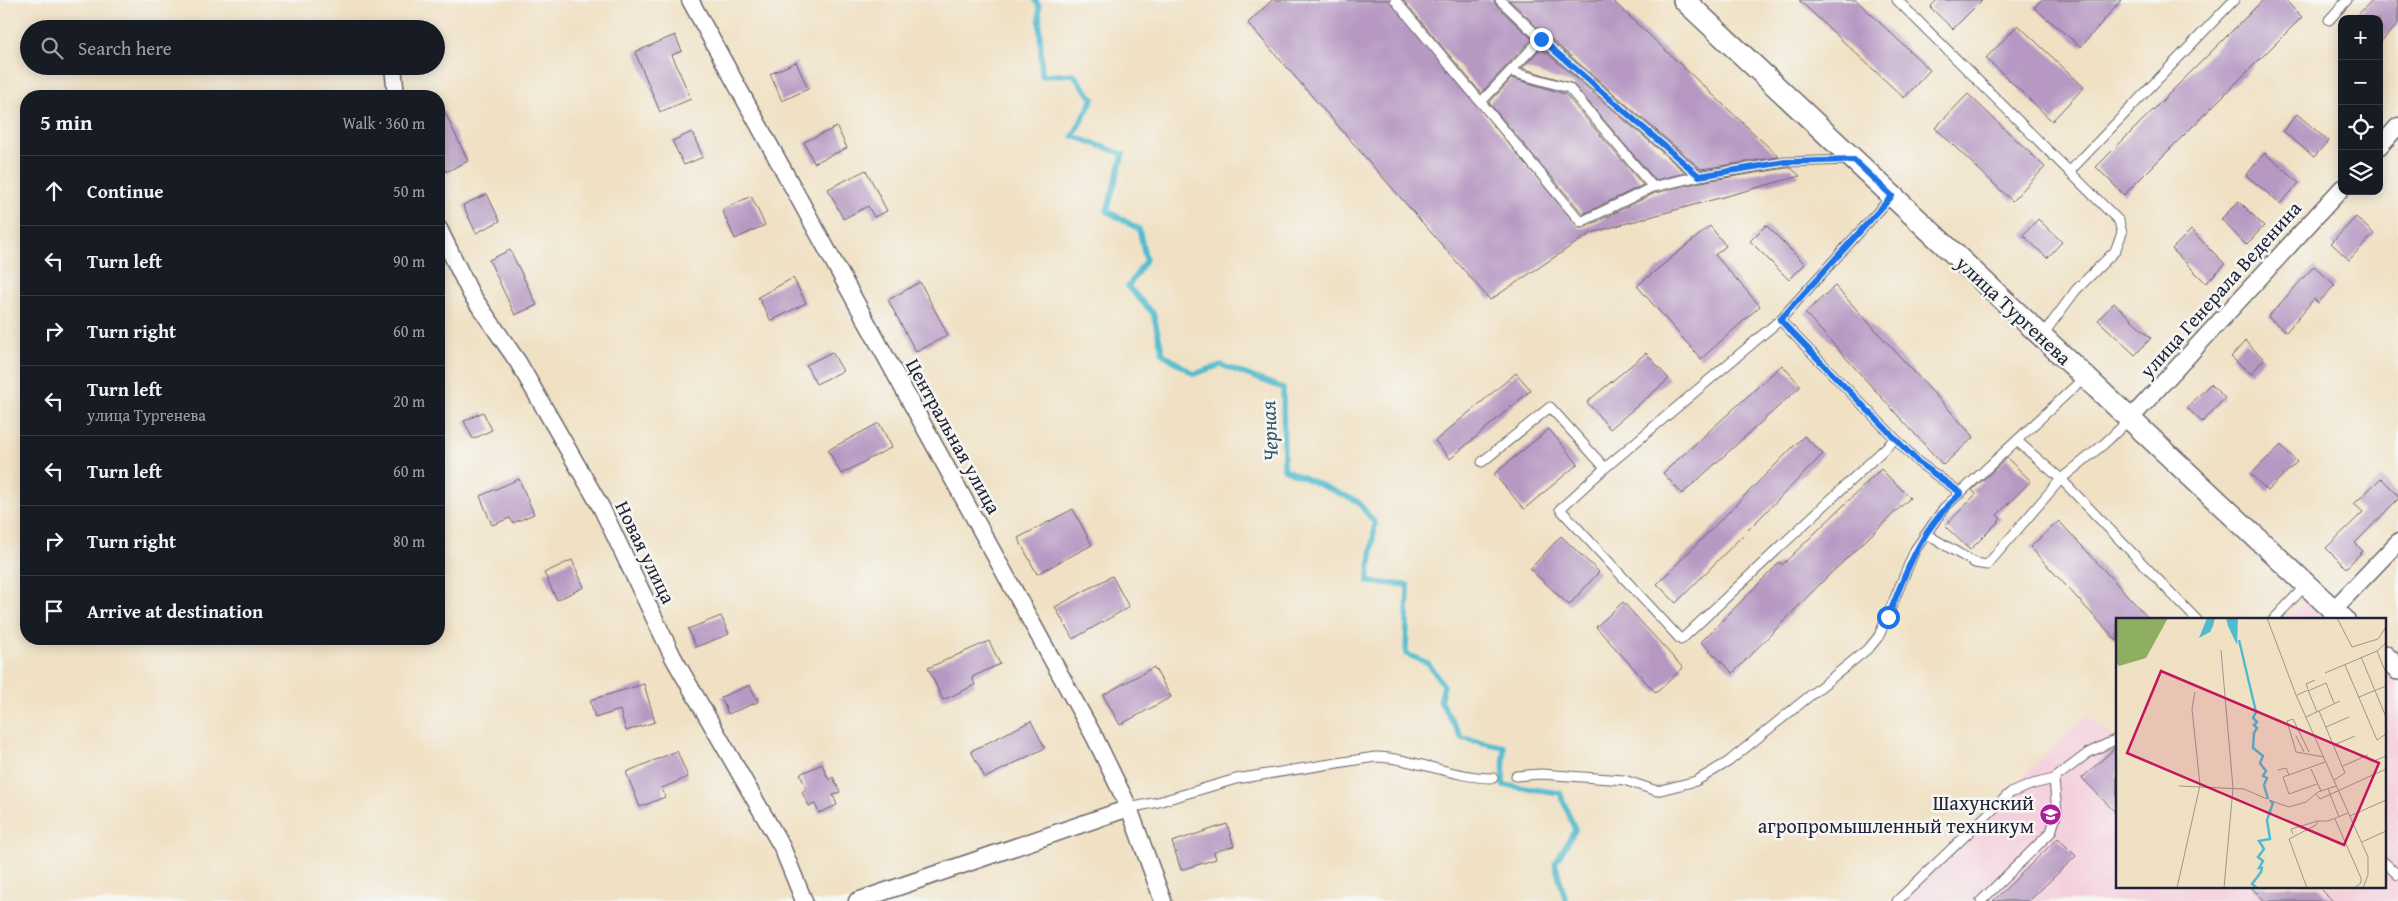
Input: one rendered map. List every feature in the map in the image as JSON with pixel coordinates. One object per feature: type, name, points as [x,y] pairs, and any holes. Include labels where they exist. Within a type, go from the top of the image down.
[{"type":"street","name":"Центральная улица","points":[[690,0],[1067,686],[1129,808],[1163,901]]},
{"type":"street","name":"улица Тургенева","points":[[1684,0],[2339,615]]},
{"type":"street","points":[[394,75],[395,90]]},
{"type":"street","points":[[2383,143],[2398,126]]},
{"type":"street","name":"улица Генерала Веденина","points":[[2130,419],[2338,192]]},
{"type":"street","name":"Новая улица","points":[[445,241],[471,294],[518,362],[602,509],[673,657],[782,847],[804,901]]},
{"type":"street","points":[[2339,615],[2398,542]]},
{"type":"street","points":[[2386,658],[2398,668]]},
{"type":"street","points":[[857,901],[1129,808]]},
{"type":"lane","points":[[1395,0],[1581,222],[1653,187],[1699,176],[1785,162],[1854,160]]},
{"type":"lane","points":[[1500,0],[1541,39],[1699,176]]},
{"type":"lane","points":[[2070,172],[2234,0]]},
{"type":"lane","points":[[2328,20],[2346,0]]},
{"type":"lane","points":[[1902,2],[2119,221],[2122,233],[2115,251],[2076,290],[2042,336]]},
{"type":"lane","points":[[1481,102],[1512,72],[1541,39]]},
{"type":"lane","points":[[1512,72],[1569,88],[1653,187]]},
{"type":"lane","points":[[1892,196],[1780,320],[1605,468],[1560,509],[1681,640],[1895,439]]},
{"type":"lane","points":[[1780,320],[1918,462],[1961,493]]},
{"type":"lane","points":[[1516,776],[1541,774],[1624,780],[1657,791],[1696,781],[1728,762],[1870,647],[1879,636],[1915,550],[1944,508],[2085,377]]},
{"type":"lane","points":[[1482,462],[1550,406],[1605,468]]},
{"type":"lane","points":[[1926,534],[1975,563],[1987,565],[2061,479],[2104,444],[2130,419]]},
{"type":"lane","points":[[2017,441],[2061,479],[2195,618]]},
{"type":"lane","points":[[2275,618],[2306,584]]},
{"type":"lane","points":[[1898,901],[2010,793],[2033,784],[2054,779],[2088,753],[2116,739]]},
{"type":"lane","points":[[1129,808],[1158,802],[1236,779],[1375,757],[1395,757],[1473,778],[1493,778]]},
{"type":"lane","points":[[1981,901],[2051,832],[2057,813],[2054,779]]},
{"type":"lane","points":[[2386,864],[2398,875]]},
{"type":"shaded area","points":[[2306,601],[2325,618],[2288,618]]},
{"type":"shaded area","name":"Шахунский агропромышленный техникум","points":[[2386,675],[2398,685],[2398,901],[1891,901],[2087,716],[2116,739],[2116,888],[2386,888]]},
{"type":"building","points":[[1272,0],[1389,0],[1579,228],[1584,228],[1655,193],[1700,182],[1786,168],[1791,168],[1800,176],[1591,233],[1490,300],[1248,23]]},
{"type":"building","points":[[1403,0],[1494,0],[1496,5],[1532,39],[1481,93]]},
{"type":"building","points":[[1509,0],[1612,0],[1779,157],[1701,169],[1545,34]]},
{"type":"building","points":[[1799,0],[1856,0],[1930,70],[1904,98]]},
{"type":"building","points":[[1937,0],[1982,0],[1953,29],[1930,7]]},
{"type":"building","points":[[2041,0],[2121,0],[2081,47],[2034,8]]},
{"type":"building","points":[[2263,0],[2285,0],[2302,17],[2124,195],[2096,167]]},
{"type":"building","points":[[2372,0],[2398,0],[2398,24],[2383,40],[2383,15],[2358,15]]},
{"type":"building","points":[[2018,25],[2084,87],[2052,121],[1986,58]]},
{"type":"building","points":[[675,35],[682,51],[672,55],[691,99],[660,112],[635,52]]},
{"type":"building","points":[[1541,48],[1686,173],[1655,180],[1573,84],[1522,68]]},
{"type":"building","points":[[796,62],[808,89],[782,101],[770,74]]},
{"type":"building","points":[[1512,78],[1565,94],[1643,185],[1583,214],[1489,103]]},
{"type":"building","points":[[1968,94],[2045,167],[2012,201],[1935,128]]},
{"type":"building","points":[[445,113],[468,161],[446,172],[445,170]]},
{"type":"building","points":[[2297,114],[2328,141],[2314,157],[2283,131]]},
{"type":"building","points":[[837,127],[847,148],[814,163],[804,142]]},
{"type":"building","points":[[692,132],[703,157],[684,165],[672,141]]},
{"type":"building","points":[[2265,153],[2299,183],[2280,204],[2246,175]]},
{"type":"building","points":[[866,170],[887,211],[874,217],[868,206],[843,219],[828,189]]},
{"type":"building","points":[[487,194],[500,221],[476,233],[463,205]]},
{"type":"building","points":[[751,196],[765,225],[735,239],[722,210]]},
{"type":"building","points":[[2239,201],[2264,226],[2246,245],[2221,219]]},
{"type":"building","points":[[2356,217],[2374,234],[2349,260],[2331,243]]},
{"type":"building","points":[[2038,219],[2062,242],[2047,258],[2023,235]]},
{"type":"building","points":[[1766,225],[1805,264],[1789,280],[1750,241]]},
{"type":"building","points":[[1710,226],[1726,246],[1715,255],[1760,306],[1701,359],[1637,286]]},
{"type":"building","points":[[2191,230],[2225,264],[2206,283],[2172,249]]},
{"type":"building","points":[[510,250],[537,305],[515,315],[489,260]]},
{"type":"building","points":[[2314,266],[2335,285],[2318,303],[2314,299],[2286,332],[2268,317]]},
{"type":"building","points":[[793,278],[806,303],[771,321],[758,297]]},
{"type":"building","points":[[920,282],[948,335],[916,352],[888,300]]},
{"type":"building","points":[[1835,286],[1974,437],[1943,465],[1805,313]]},
{"type":"building","points":[[2114,303],[2151,338],[2135,355],[2098,320]]},
{"type":"building","points":[[2245,341],[2264,359],[2251,374],[2231,357]]},
{"type":"building","points":[[832,352],[843,371],[816,384],[806,365]]},
{"type":"building","points":[[1646,353],[1669,379],[1610,429],[1587,402]]},
{"type":"building","points":[[1782,365],[1801,386],[1682,494],[1663,473]]},
{"type":"building","points":[[1516,373],[1531,390],[1450,459],[1435,441]]},
{"type":"building","points":[[2210,384],[2225,398],[2202,422],[2187,408]]},
{"type":"building","points":[[483,412],[492,430],[473,439],[464,421]]},
{"type":"building","points":[[879,423],[892,447],[841,474],[828,450]]},
{"type":"building","points":[[1549,429],[1578,464],[1524,509],[1494,474]]},
{"type":"building","points":[[1804,436],[1823,454],[1676,603],[1657,584]]},
{"type":"building","points":[[2281,445],[2297,462],[2267,491],[2251,474]]},
{"type":"building","points":[[2007,458],[2031,481],[1997,515],[2001,519],[1970,550],[1945,526],[1976,494],[1972,490]]},
{"type":"building","points":[[1881,469],[1910,498],[1825,579],[1733,673],[1701,642],[1780,562],[1782,565]]},
{"type":"building","points":[[2381,478],[2398,495],[2398,499],[2355,543],[2363,551],[2346,568],[2326,548],[2363,512],[2354,504]]},
{"type":"building","points":[[519,479],[534,514],[513,523],[510,518],[492,525],[480,496]]},
{"type":"building","points":[[1073,509],[1092,545],[1037,574],[1018,538]]},
{"type":"building","points":[[2059,521],[2148,618],[2116,618],[2116,640],[2030,547]]},
{"type":"building","points":[[1561,536],[1599,572],[1569,605],[1530,569]]},
{"type":"building","points":[[572,560],[584,587],[557,600],[544,573]]},
{"type":"building","points":[[1112,576],[1129,607],[1073,639],[1055,607]]},
{"type":"building","points":[[1623,602],[1683,668],[1656,693],[1596,627]]},
{"type":"building","points":[[721,616],[729,634],[696,647],[688,629]]},
{"type":"building","points":[[989,641],[1000,664],[972,677],[975,685],[943,700],[928,668]]},
{"type":"building","points":[[1154,667],[1171,697],[1120,725],[1103,695]]},
{"type":"building","points":[[644,684],[655,722],[626,731],[620,710],[595,718],[590,700]]},
{"type":"building","points":[[750,685],[758,702],[728,714],[721,697]]},
{"type":"building","points":[[1031,721],[1045,748],[985,778],[971,751]]},
{"type":"building","points":[[2116,747],[2116,813],[2082,778]]},
{"type":"building","points":[[677,751],[688,777],[662,788],[665,797],[640,807],[626,772]]},
{"type":"building","points":[[822,764],[829,780],[833,777],[840,792],[833,795],[837,805],[819,813],[815,804],[809,806],[802,792],[807,790],[800,774]]},
{"type":"building","points":[[1227,824],[1234,846],[1214,852],[1216,859],[1181,870],[1172,842]]},
{"type":"building","points":[[2058,838],[2076,856],[2029,901],[1993,901]]},
{"type":"building","points":[[2252,888],[2320,888],[2333,901],[2265,901]]},
{"type":"waterway","name":"Черная","points":[[1035,0],[1039,6],[1042,76],[1073,74],[1093,99],[1073,136],[1123,154],[1107,211],[1139,229],[1146,260],[1128,287],[1153,313],[1163,354],[1194,374],[1221,365],[1283,388],[1284,469],[1357,501],[1375,523],[1368,582],[1408,585],[1406,654],[1428,663],[1444,686],[1440,701],[1462,738],[1504,747],[1503,785],[1560,793],[1575,830],[1555,863],[1566,901]]},
{"type":"place","name":"Шахунский агропромышленный техникум","points":[[2050,814]]},
{"type":"route","points":[[1541,39],[1699,176],[1785,162],[1854,160],[1892,196],[1780,320],[1918,462],[1961,493],[1944,508],[1915,550],[1888,617]]}]
